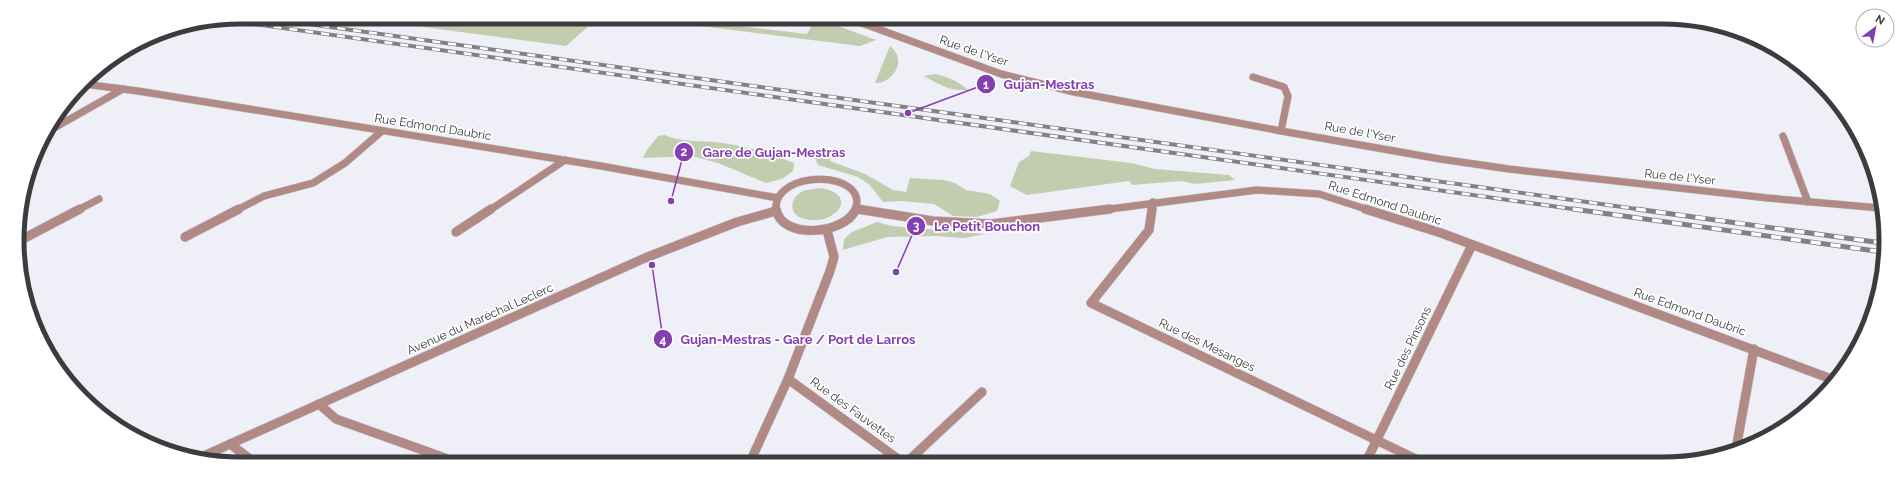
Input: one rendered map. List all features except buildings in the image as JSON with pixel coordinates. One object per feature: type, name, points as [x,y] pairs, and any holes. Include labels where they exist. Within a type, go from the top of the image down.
[{"type":"street","name":"Rue de l'Yser","points":[[864,24],[1001,74],[1074,92],[1281,131],[1503,168],[1808,202],[1876,208]]},
{"type":"street","points":[[1253,77],[1284,87],[1288,96],[1281,131]]},
{"type":"street","name":"Rue Edmond Daubric","points":[[90,85],[565,160],[778,198]]},
{"type":"street","points":[[56,128],[123,89]]},
{"type":"street","points":[[185,237],[264,196],[313,183],[345,163],[382,131]]},
{"type":"street","points":[[1783,136],[1808,202]]},
{"type":"street","points":[[456,232],[565,160]]},
{"type":"street","points":[[823,178],[843,183],[856,194],[858,201],[857,209],[846,222],[826,230],[800,230],[784,222],[776,211],[778,198],[791,186],[800,181],[823,178]]},
{"type":"street","name":"Rue Edmond Daubric","points":[[857,209],[932,221],[991,224],[1153,202],[1257,190],[1319,194],[1472,245],[1754,348],[1829,378]]},
{"type":"street","points":[[24,238],[99,199]]},
{"type":"street","name":"Rue des Mésanges","points":[[1153,202],[1149,230],[1091,303],[1411,457]]},
{"type":"street","name":"Avenue du Maréchal Leclerc","points":[[207,454],[645,258],[737,222],[776,211]]},
{"type":"street","points":[[752,457],[788,379],[834,257],[826,230]]},
{"type":"street","name":"Rue des Pinsons","points":[[1368,457],[1472,245]]},
{"type":"street","points":[[1737,444],[1754,348]]},
{"type":"street","name":"Rue des Fauvettes","points":[[788,379],[895,457]]},
{"type":"street","points":[[911,457],[982,392]]},
{"type":"street","points":[[319,404],[336,419],[442,457]]},
{"type":"street","points":[[230,444],[247,457]]},
{"type":"green space","points":[[400,24],[590,25],[566,46]]},
{"type":"green space","points":[[686,24],[722,24],[807,34],[813,24],[832,24],[876,40],[860,46]]},
{"type":"green space","points":[[890,46],[895,51],[898,58],[897,69],[890,78],[880,83],[875,83]]},
{"type":"green space","points":[[935,74],[953,80],[968,90],[950,89],[924,76]]},
{"type":"green space","points":[[664,135],[671,138],[731,144],[777,156],[794,163],[793,171],[782,179],[766,183],[718,163],[692,156],[643,158],[647,150],[658,136]]},
{"type":"green space","points":[[1031,151],[1131,163],[1155,169],[1229,175],[1235,180],[1195,184],[1182,181],[1132,185],[1129,181],[1027,195],[1010,186],[1019,162],[1029,156]]},
{"type":"green space","points":[[832,153],[830,161],[865,174],[893,190],[906,192],[910,178],[944,180],[955,183],[966,190],[990,194],[1000,201],[997,211],[977,217],[953,216],[934,204],[901,201],[883,202],[870,185],[858,177],[818,165],[814,155]]},
{"type":"green space","points":[[822,188],[834,192],[840,198],[841,204],[838,210],[831,216],[813,220],[802,218],[794,213],[792,205],[795,197],[803,191]]},
{"type":"green space","points":[[877,222],[892,226],[985,234],[964,238],[934,236],[887,237],[843,250],[844,239],[852,232]]},
{"type":"railway","points":[[255,24],[1580,210]]},
{"type":"railway","points":[[308,24],[1644,210]]},
{"type":"railway","points":[[1573,209],[1879,251]]},
{"type":"railway","points":[[1636,209],[1879,243]]},
{"type":"place","name":"Gujan-Mestras","points":[[908,113]]},
{"type":"place","name":"Gare de Gujan-Mestras","points":[[671,201]]},
{"type":"place","name":"Gujan-Mestras - Gare / Port de Larros","points":[[652,265]]},
{"type":"place","name":"Le Petit Bouchon","points":[[896,272]]}]
